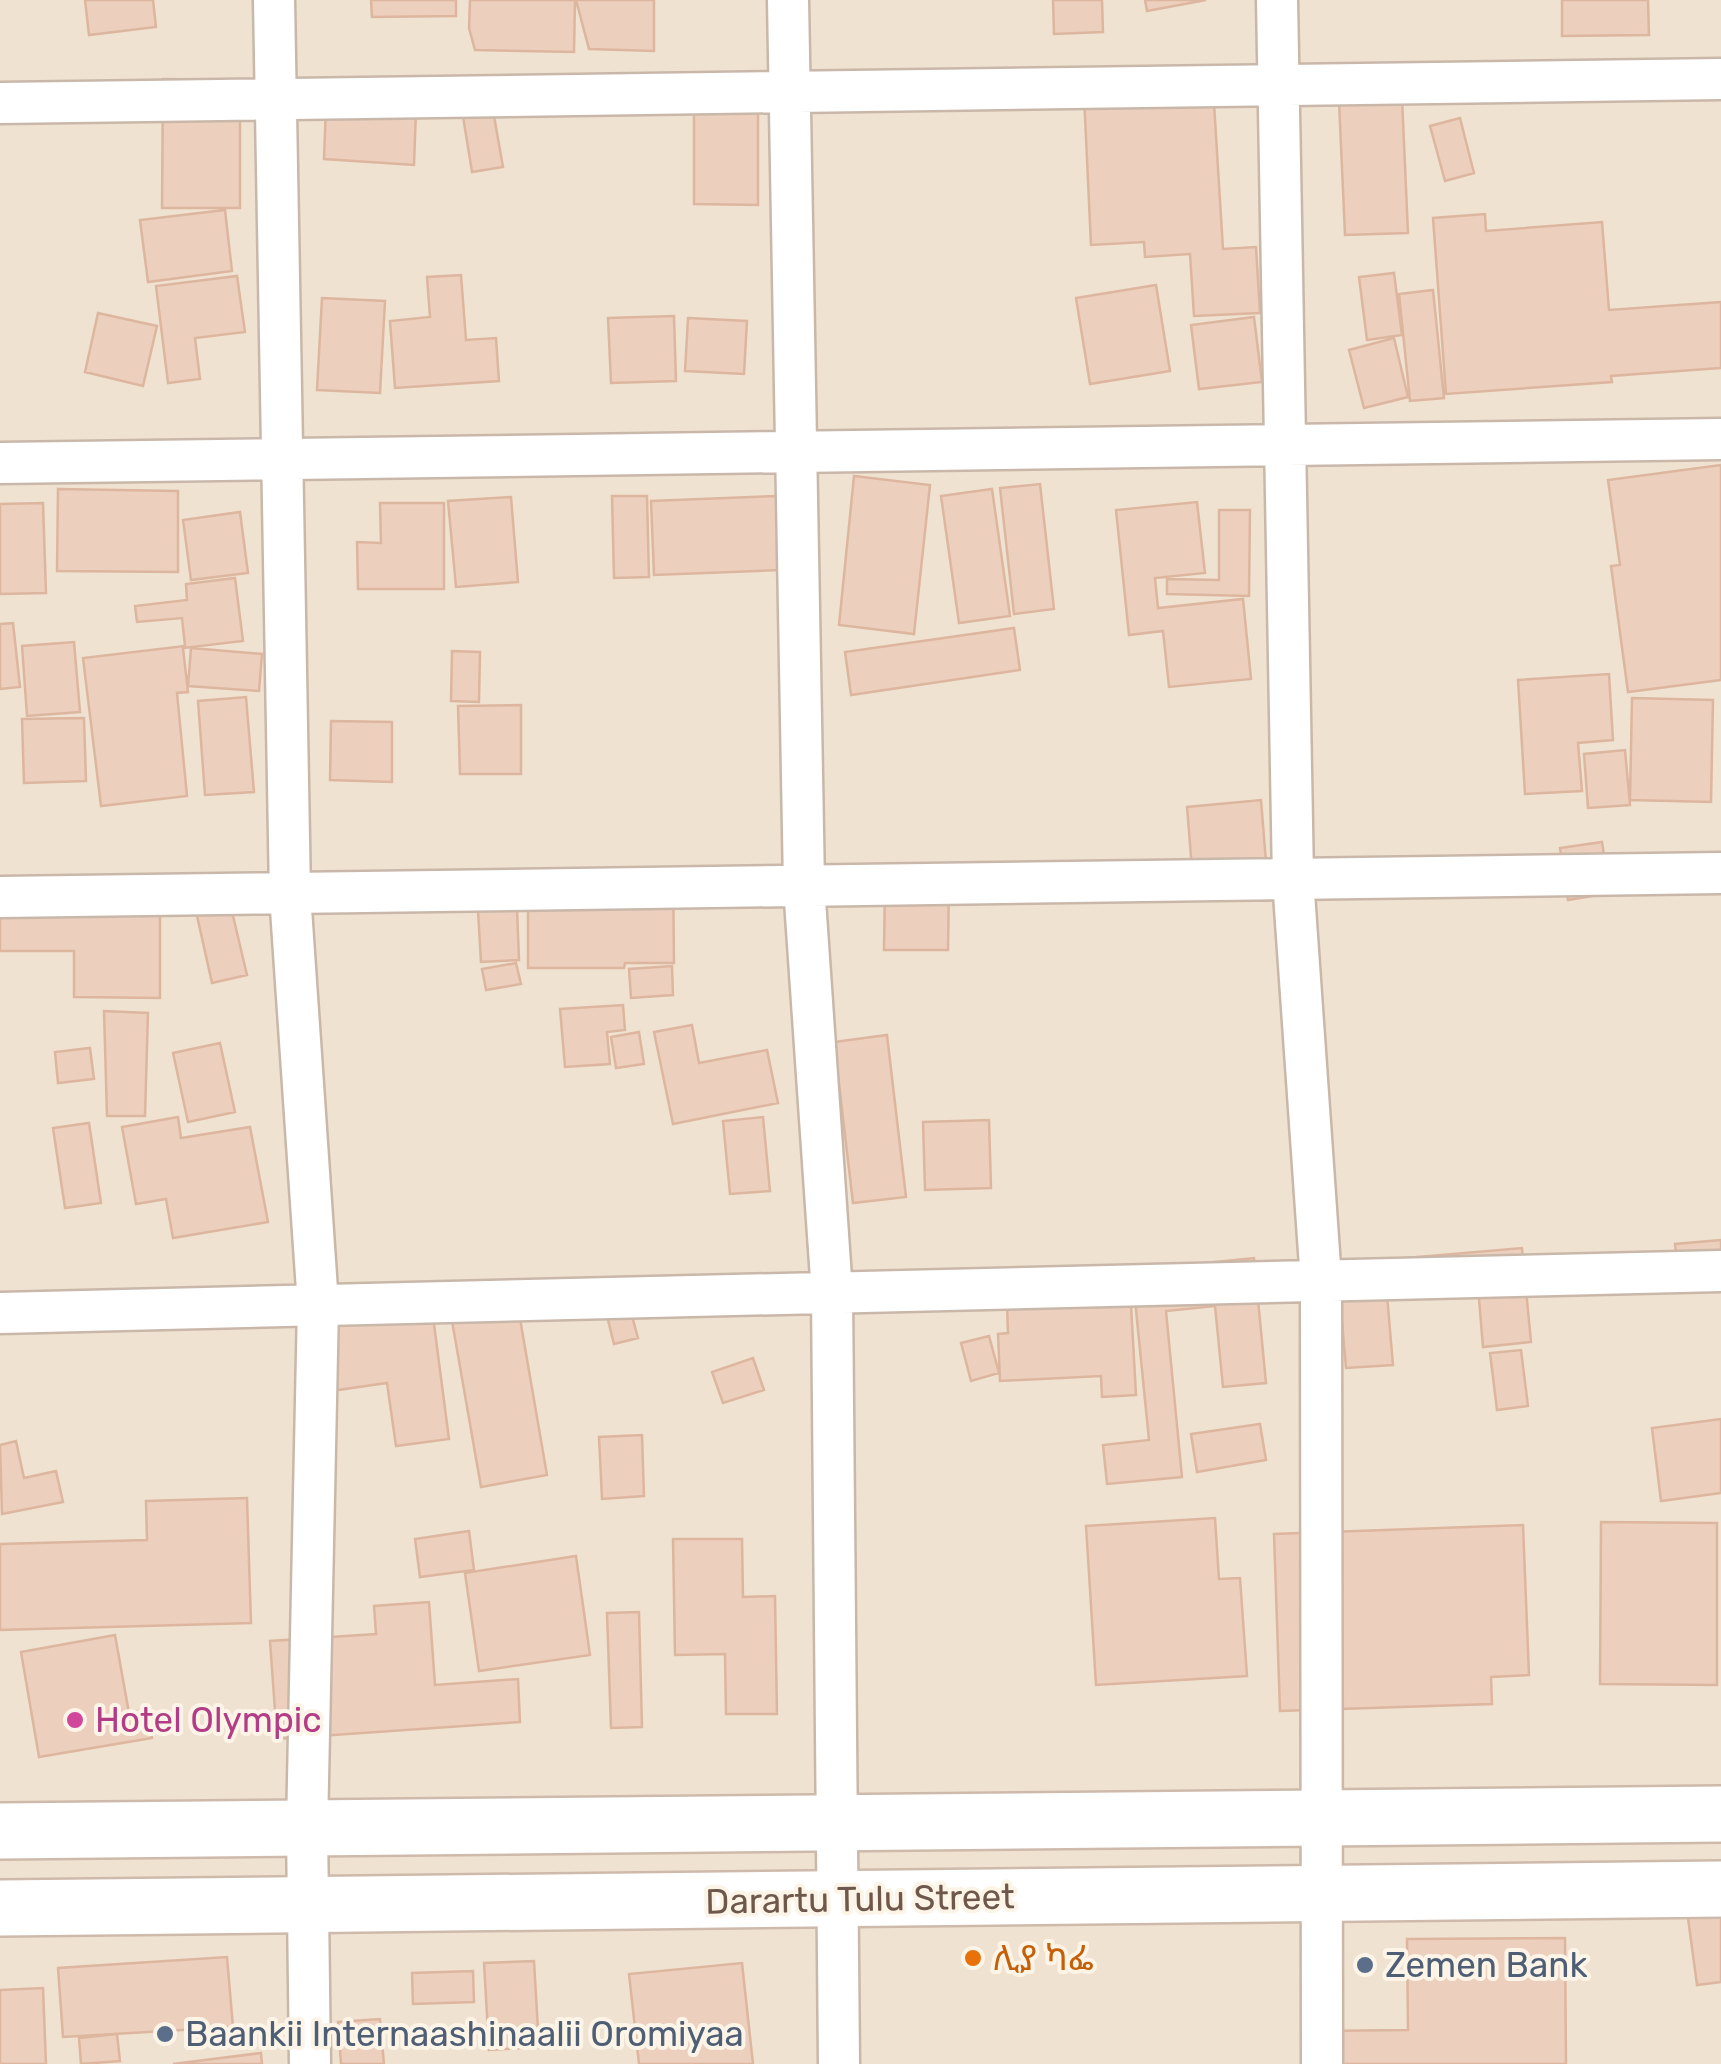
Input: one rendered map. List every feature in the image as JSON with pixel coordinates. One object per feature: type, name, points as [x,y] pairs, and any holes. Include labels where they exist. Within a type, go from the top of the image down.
[{"type":"main road","points":[[0,1831],[1721,1814]]},
{"type":"main road","name":"Darartu Tulu Street","points":[[0,1908],[1721,1889]]},
{"type":"street","points":[[274,0],[290,894],[318,1305],[308,1828],[310,2064]]},
{"type":"street","points":[[788,0],[804,886],[832,1293],[838,2064]]},
{"type":"street","points":[[1277,0],[1293,879],[1321,1281],[1322,2064]]},
{"type":"street","points":[[0,103],[1721,79]]},
{"type":"street","points":[[0,462],[1721,438]]},
{"type":"street","points":[[0,898],[1721,874]]},
{"type":"street","points":[[0,1313],[1721,1271]]},
{"type":"shaded area","points":[[0,0],[1721,0],[1721,2064],[0,2064]]},
{"type":"building","points":[[85,0],[153,0],[156,27],[89,35]]},
{"type":"building","points":[[371,0],[456,0],[456,16],[372,17]]},
{"type":"building","points":[[470,0],[575,0],[574,52],[475,50],[469,28]]},
{"type":"building","points":[[576,0],[654,0],[654,51],[589,49]]},
{"type":"building","points":[[1053,0],[1102,0],[1103,32],[1054,34]]},
{"type":"building","points":[[1145,0],[1206,0],[1147,11]]},
{"type":"building","points":[[1562,0],[1648,0],[1649,35],[1562,36]]},
{"type":"building","points":[[163,79],[240,80],[240,208],[162,208]]},
{"type":"building","points":[[1213,87],[1223,249],[1256,247],[1260,313],[1194,316],[1190,254],[1145,257],[1144,242],[1091,245],[1084,95]]},
{"type":"building","points":[[694,91],[758,91],[758,205],[694,204]]},
{"type":"building","points":[[1402,98],[1408,233],[1345,235],[1339,101]]},
{"type":"building","points":[[491,99],[503,167],[472,172],[461,104]]},
{"type":"building","points":[[326,105],[416,110],[414,165],[324,159]]},
{"type":"building","points":[[1460,118],[1474,173],[1445,181],[1430,126]]},
{"type":"building","points":[[225,210],[232,271],[148,282],[140,220]]},
{"type":"building","points":[[1485,214],[1486,231],[1602,222],[1609,310],[1721,302],[1721,368],[1611,376],[1612,382],[1446,394],[1433,218]]},
{"type":"building","points":[[1394,273],[1402,335],[1367,340],[1359,277]]},
{"type":"building","points":[[461,275],[466,340],[496,338],[499,381],[395,388],[390,321],[430,317],[427,277]]},
{"type":"building","points":[[237,276],[245,332],[195,338],[200,379],[168,383],[156,286]]},
{"type":"building","points":[[1156,285],[1170,371],[1090,384],[1076,298]]},
{"type":"building","points":[[1433,290],[1444,398],[1410,401],[1399,294]]},
{"type":"building","points":[[322,298],[385,301],[380,393],[317,390]]},
{"type":"building","points":[[98,313],[157,326],[143,386],[85,372]]},
{"type":"building","points":[[674,316],[676,381],[611,383],[608,318]]},
{"type":"building","points":[[1254,317],[1262,382],[1199,389],[1191,325]]},
{"type":"building","points":[[688,318],[747,321],[744,374],[685,371]]},
{"type":"building","points":[[1394,338],[1408,397],[1364,408],[1349,350]]},
{"type":"building","points":[[1721,465],[1721,680],[1628,692],[1611,566],[1620,565],[1608,480]]},
{"type":"building","points":[[854,476],[930,485],[914,634],[839,625]]},
{"type":"building","points":[[1040,484],[1054,609],[1014,614],[1000,488]]},
{"type":"building","points":[[58,489],[178,491],[178,572],[57,571]]},
{"type":"building","points":[[992,489],[1010,616],[959,623],[941,496]]},
{"type":"building","points":[[612,496],[647,496],[649,577],[614,578]]},
{"type":"building","points":[[777,496],[780,570],[654,575],[651,501]]},
{"type":"building","points":[[511,497],[518,582],[456,587],[448,501]]},
{"type":"building","points":[[1197,502],[1205,573],[1155,578],[1158,608],[1243,599],[1251,679],[1169,687],[1163,631],[1129,635],[1116,510]]},
{"type":"building","points":[[43,503],[46,593],[0,594],[0,504]]},
{"type":"building","points":[[380,503],[444,503],[444,589],[358,589],[357,542],[381,543]]},
{"type":"building","points":[[1219,510],[1250,510],[1249,596],[1167,594],[1167,579],[1219,580]]},
{"type":"building","points":[[240,512],[248,573],[191,580],[183,520]]},
{"type":"building","points":[[235,578],[243,641],[183,648],[188,692],[177,693],[187,796],[101,806],[83,658],[185,646],[182,618],[137,622],[135,606],[187,600],[186,584]]},
{"type":"building","points":[[13,623],[20,687],[0,689],[0,624]]},
{"type":"building","points":[[1014,628],[1020,670],[851,695],[845,652]]},
{"type":"building","points":[[74,642],[80,712],[27,716],[22,646]]},
{"type":"building","points":[[191,648],[262,654],[259,691],[188,686]]},
{"type":"building","points":[[452,651],[480,652],[479,702],[451,701]]},
{"type":"building","points":[[1609,674],[1613,740],[1578,743],[1582,791],[1525,794],[1518,680]]},
{"type":"building","points":[[246,697],[254,792],[205,795],[198,701]]},
{"type":"building","points":[[1632,698],[1713,700],[1711,802],[1630,800]]},
{"type":"building","points":[[521,705],[521,774],[460,774],[458,706]]},
{"type":"building","points":[[84,718],[86,781],[24,783],[22,719]]},
{"type":"building","points":[[331,721],[392,722],[392,782],[330,780]]},
{"type":"building","points":[[1625,750],[1630,805],[1588,808],[1584,754]]},
{"type":"building","points":[[1261,800],[1266,862],[1192,869],[1187,807]]},
{"type":"building","points":[[1602,842],[1610,893],[1568,900],[1560,848]]},
{"type":"building","points":[[673,870],[674,963],[625,963],[624,968],[528,968],[528,893]]},
{"type":"building","points":[[0,881],[160,882],[160,998],[74,997],[74,951],[0,951]]},
{"type":"building","points":[[885,881],[949,882],[948,950],[884,950]]},
{"type":"building","points":[[229,899],[247,975],[212,983],[195,907]]},
{"type":"building","points":[[517,909],[519,960],[481,962],[478,911]]},
{"type":"building","points":[[516,963],[521,984],[486,990],[482,969]]},
{"type":"building","points":[[672,966],[673,995],[631,998],[629,969]]},
{"type":"building","points":[[623,1005],[625,1030],[607,1032],[610,1064],[565,1067],[560,1009]]},
{"type":"building","points":[[104,1011],[148,1013],[145,1116],[107,1116]]},
{"type":"building","points":[[692,1025],[699,1063],[767,1050],[778,1103],[673,1124],[654,1032]]},
{"type":"building","points":[[639,1032],[644,1064],[616,1068],[611,1037]]},
{"type":"building","points":[[887,1035],[906,1197],[853,1203],[834,1042]]},
{"type":"building","points":[[220,1043],[235,1112],[188,1122],[173,1053]]},
{"type":"building","points":[[90,1048],[94,1079],[58,1083],[55,1052]]},
{"type":"building","points":[[178,1117],[181,1138],[250,1127],[268,1222],[173,1238],[166,1199],[136,1204],[122,1127]]},
{"type":"building","points":[[763,1117],[770,1191],[730,1194],[723,1121]]},
{"type":"building","points":[[989,1120],[991,1188],[925,1190],[923,1122]]},
{"type":"building","points":[[89,1123],[101,1203],[65,1208],[53,1128]]},
{"type":"building","points":[[1721,1240],[1721,1282],[1679,1286],[1675,1244]]},
{"type":"building","points":[[1522,1248],[1531,1342],[1483,1347],[1478,1287],[1387,1295],[1393,1365],[1346,1368],[1337,1264]]},
{"type":"building","points":[[1254,1258],[1266,1383],[1223,1387],[1215,1306],[1166,1311],[1182,1477],[1107,1484],[1103,1445],[1149,1440],[1132,1270]]},
{"type":"building","points":[[1087,1270],[1089,1307],[1131,1305],[1136,1395],[1102,1397],[1101,1376],[1000,1381],[998,1334],[1008,1333],[1006,1275]]},
{"type":"building","points":[[626,1294],[638,1338],[614,1344],[603,1300]]},
{"type":"building","points":[[518,1307],[547,1475],[481,1487],[452,1321]]},
{"type":"building","points":[[432,1309],[449,1439],[396,1446],[387,1383],[331,1391],[322,1323]]},
{"type":"building","points":[[989,1336],[999,1373],[971,1381],[961,1343]]},
{"type":"building","points":[[1521,1350],[1528,1406],[1497,1410],[1490,1353]]},
{"type":"building","points":[[753,1358],[764,1390],[723,1403],[712,1372]]},
{"type":"building","points":[[1721,1419],[1721,1493],[1661,1501],[1652,1428]]},
{"type":"building","points":[[1260,1424],[1266,1460],[1197,1472],[1191,1434]]},
{"type":"building","points":[[642,1435],[644,1496],[602,1499],[599,1437]]},
{"type":"building","points":[[16,1441],[24,1478],[56,1471],[63,1502],[2,1514],[0,1445]]},
{"type":"building","points":[[247,1498],[251,1623],[0,1630],[0,1544],[147,1540],[146,1501]]},
{"type":"building","points":[[1215,1518],[1219,1579],[1240,1578],[1247,1676],[1096,1685],[1086,1526]]},
{"type":"building","points":[[1601,1522],[1717,1523],[1717,1685],[1600,1684]]},
{"type":"building","points":[[1523,1525],[1529,1675],[1491,1677],[1492,1704],[1280,1711],[1274,1534]]},
{"type":"building","points":[[469,1531],[474,1570],[420,1577],[415,1539]]},
{"type":"building","points":[[673,1539],[742,1539],[743,1597],[775,1596],[777,1714],[726,1714],[725,1654],[675,1655]]},
{"type":"building","points":[[576,1556],[590,1655],[479,1671],[465,1573]]},
{"type":"building","points":[[429,1602],[435,1685],[518,1679],[520,1722],[277,1739],[270,1641],[376,1634],[374,1606]]},
{"type":"building","points":[[639,1612],[642,1727],[611,1728],[607,1613]]},
{"type":"building","points":[[115,1635],[129,1713],[147,1709],[152,1738],[39,1757],[21,1652]]},
{"type":"building","points":[[1721,1914],[1721,1982],[1697,1985],[1688,1918]]},
{"type":"building","points":[[1565,1938],[1566,2064],[1319,2064],[1319,2031],[1408,2030],[1407,1939]]},
{"type":"building","points":[[227,1957],[233,2027],[63,2037],[58,1968]]},
{"type":"building","points":[[534,1961],[539,2047],[489,2050],[484,1963]]},
{"type":"building","points":[[742,1963],[753,2064],[639,2064],[629,1974]]},
{"type":"building","points":[[473,1971],[474,2002],[413,2004],[412,1973]]},
{"type":"building","points":[[43,1988],[46,2064],[0,2064],[0,1990]]},
{"type":"building","points":[[380,2019],[384,2064],[341,2064],[338,2022]]},
{"type":"building","points":[[117,2034],[120,2061],[81,2064],[79,2038]]},
{"type":"building","points":[[261,2053],[262,2064],[173,2064]]},
{"type":"place","name":"Hotel Olympic","points":[[75,1720]]},
{"type":"place","name":"ሊያ ካፌ","points":[[973,1958]]},
{"type":"place","name":"Zemen Bank","points":[[1365,1965]]},
{"type":"place","name":"Baankii Internaashinaalii Oromiyaa","points":[[165,2034]]}]
